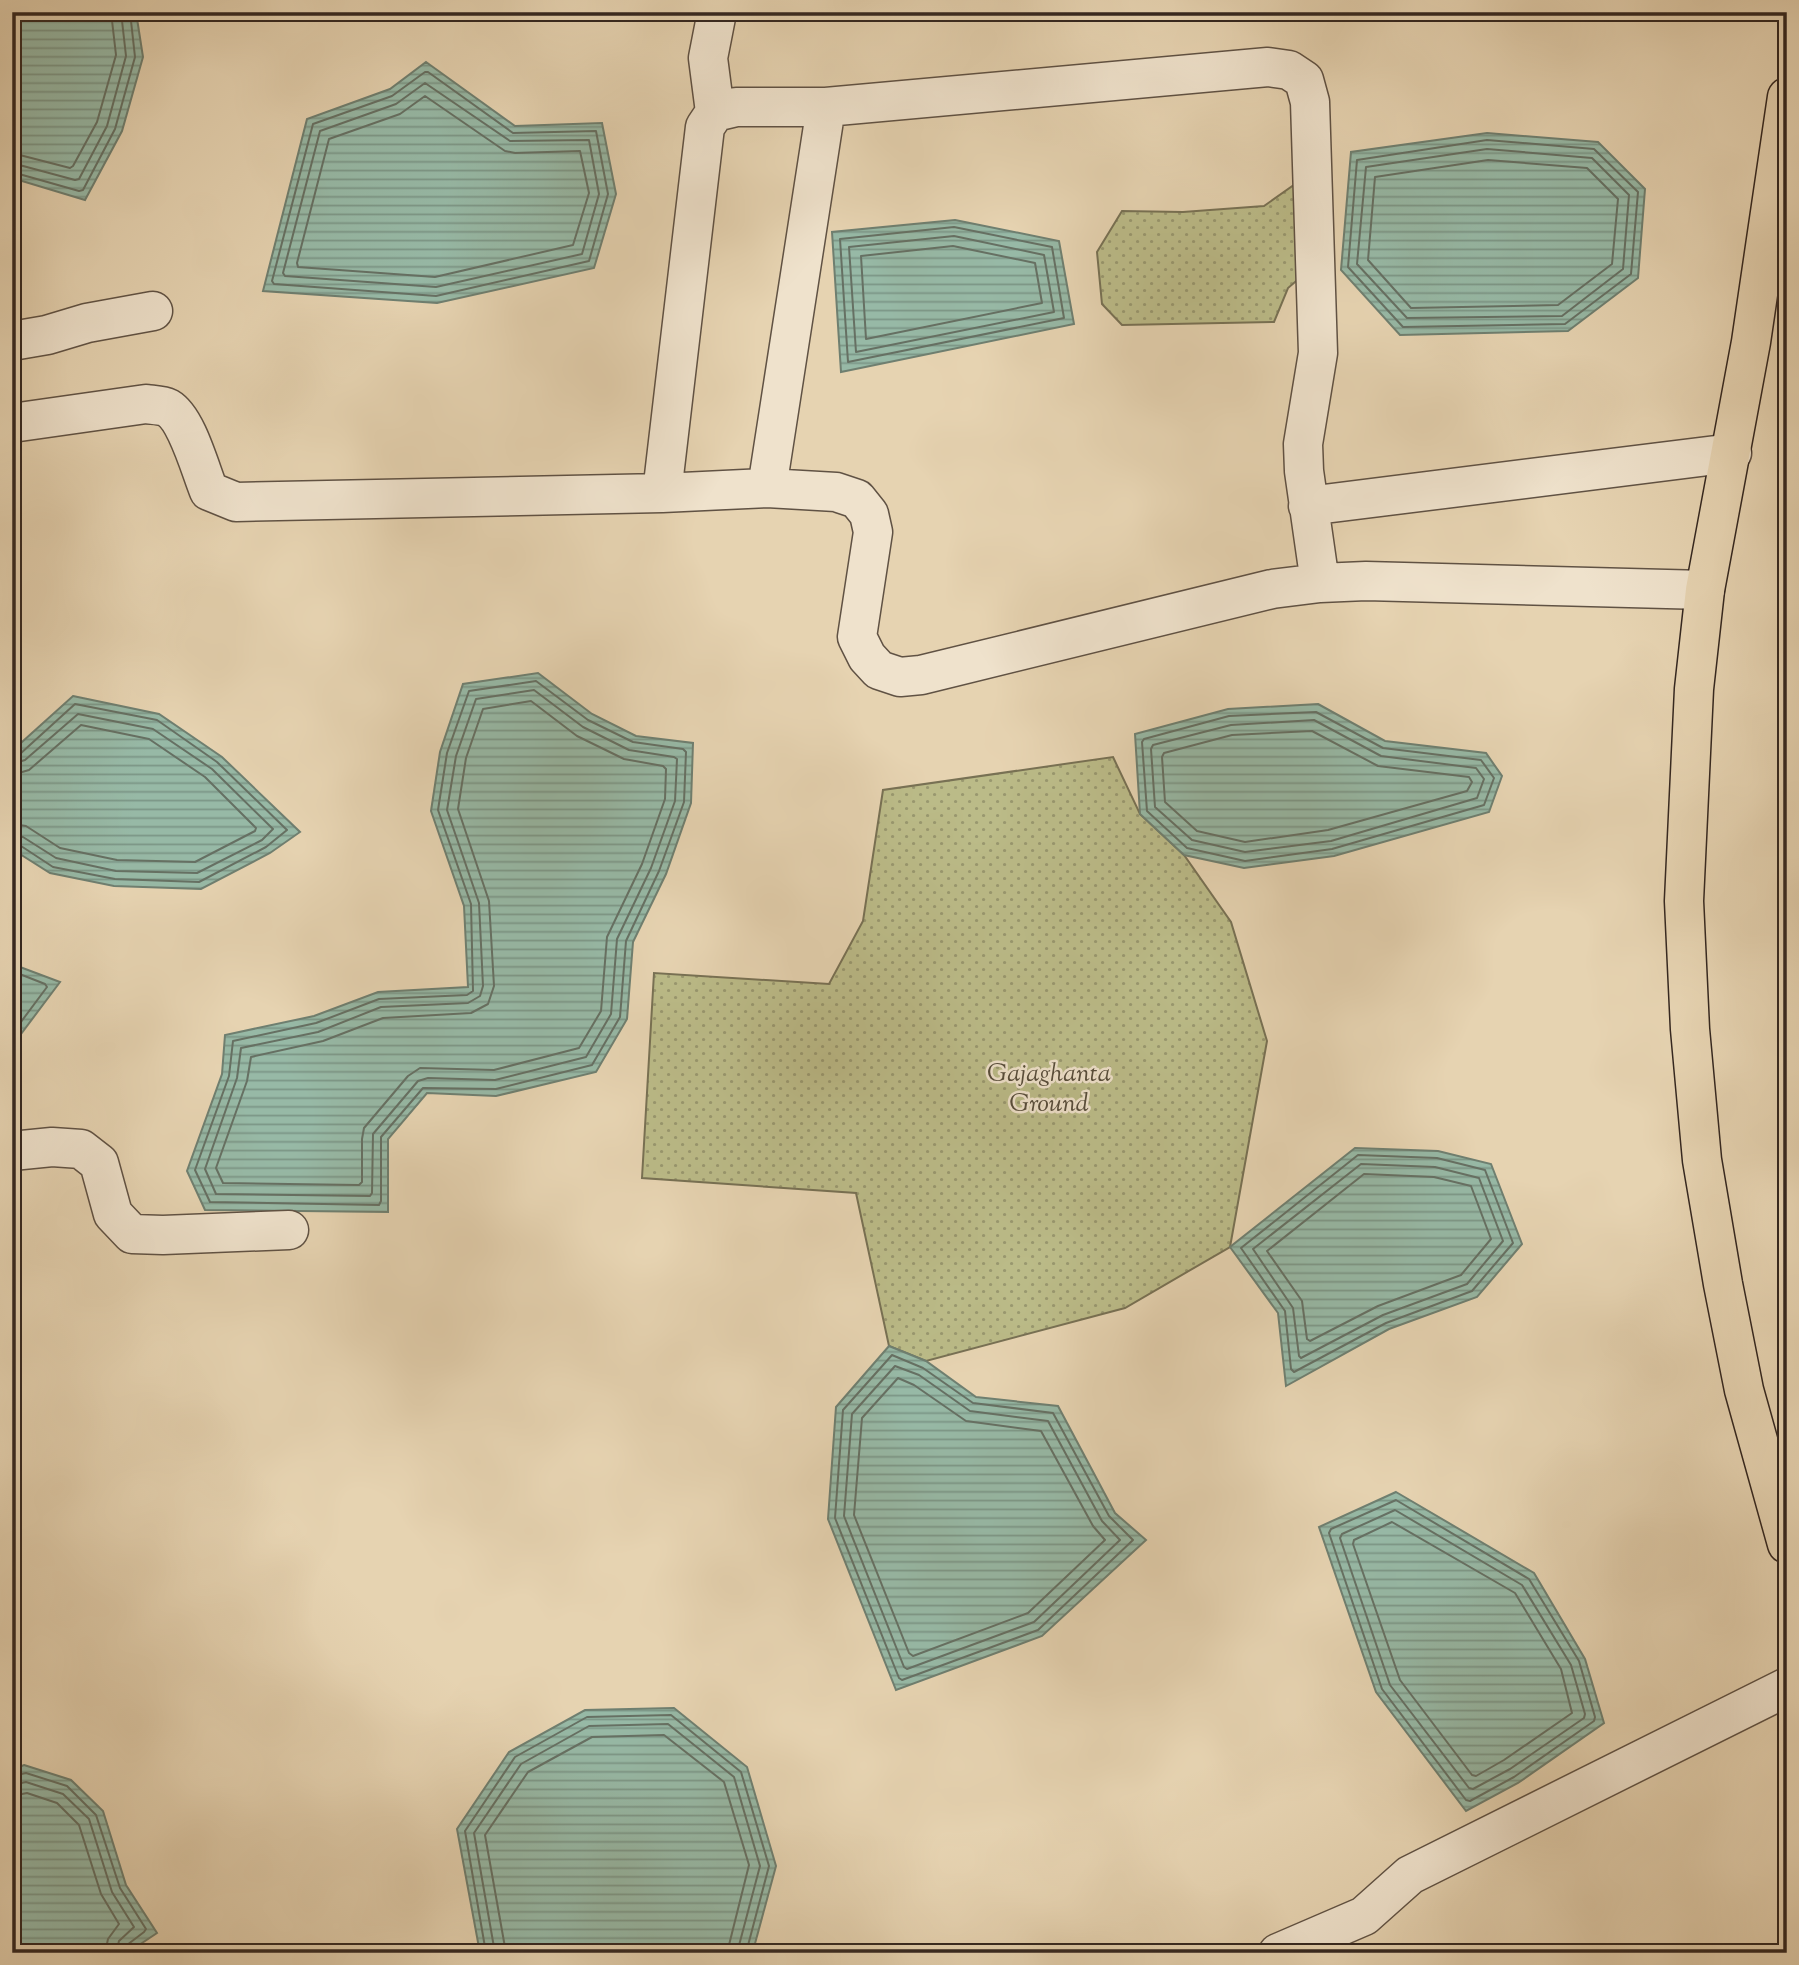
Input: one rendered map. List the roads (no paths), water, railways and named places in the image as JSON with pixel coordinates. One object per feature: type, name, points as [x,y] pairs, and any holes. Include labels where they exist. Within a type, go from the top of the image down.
[{"type":"main road","points":[[1785,1532],[1744,1390],[1703,1160],[1690,1029],[1684,901],[1694,689],[1705,590],[1753,328],[1787,97]]},
{"type":"street","points":[[716,112],[708,58],[717,12]]},
{"type":"street","points":[[662,493],[705,127],[716,112],[736,107],[826,107],[1268,67],[1289,70],[1304,80],[1310,102],[1318,353],[1303,444],[1308,506],[1320,583]]},
{"type":"street","points":[[767,488],[826,107]]},
{"type":"street","points":[[12,341],[153,311]]},
{"type":"street","points":[[12,423],[146,404],[167,408],[185,425],[209,491],[236,502],[662,493],[767,488],[836,492],[857,499],[869,514],[873,532],[858,637],[867,657],[878,670],[900,677],[935,672],[1272,589],[1320,583],[1366,581],[1705,590]]},
{"type":"street","points":[[1308,506],[1732,453]]},
{"type":"street","points":[[12,1151],[52,1147],[81,1149],[99,1163],[113,1214],[132,1234],[289,1230]]},
{"type":"street","points":[[1278,1953],[1364,1916],[1410,1874],[1787,1687]]},
{"type":"water","points":[[12,12],[136,12],[143,57],[122,131],[85,200],[12,178]]},
{"type":"water","points":[[426,62],[515,126],[602,123],[616,194],[594,268],[437,303],[263,291],[307,119],[390,89]]},
{"type":"water","points":[[1487,133],[1598,142],[1645,189],[1638,278],[1568,331],[1400,335],[1341,270],[1351,152]]},
{"type":"water","points":[[955,220],[1059,241],[1074,324],[841,372],[832,232]]},
{"type":"water","points":[[538,673],[592,714],[636,736],[693,743],[691,803],[666,874],[633,942],[627,1019],[596,1072],[496,1096],[427,1093],[388,1139],[388,1212],[205,1210],[187,1171],[222,1074],[225,1035],[314,1016],[378,992],[468,987],[464,906],[431,811],[440,752],[463,684]]},
{"type":"water","points":[[73,696],[159,714],[222,757],[300,832],[270,853],[201,889],[114,886],[50,873],[12,849],[12,751]]},
{"type":"water","points":[[1318,704],[1385,741],[1486,753],[1502,776],[1489,812],[1334,856],[1244,868],[1184,855],[1140,814],[1135,734],[1228,709]]},
{"type":"water","points":[[12,964],[60,982],[12,1046]]},
{"type":"water","points":[[1355,1148],[1438,1151],[1491,1164],[1522,1244],[1477,1297],[1389,1329],[1286,1386],[1278,1313],[1230,1247]]},
{"type":"water","points":[[889,1346],[926,1361],[976,1397],[1058,1406],[1115,1513],[1146,1540],[1042,1636],[896,1690],[828,1519],[836,1407]]},
{"type":"water","points":[[1396,1492],[1534,1573],[1585,1659],[1604,1723],[1518,1783],[1466,1811],[1376,1692],[1319,1527]]},
{"type":"water","points":[[674,1708],[747,1767],[776,1866],[753,1951],[480,1953],[457,1829],[509,1752],[585,1710]]},
{"type":"water","points":[[24,1765],[71,1780],[103,1811],[126,1885],[157,1933],[127,1953],[12,1953],[12,1770]]},
{"type":"park label","name":"Gajaghanta Ground","points":[[1049,1087]]}]
